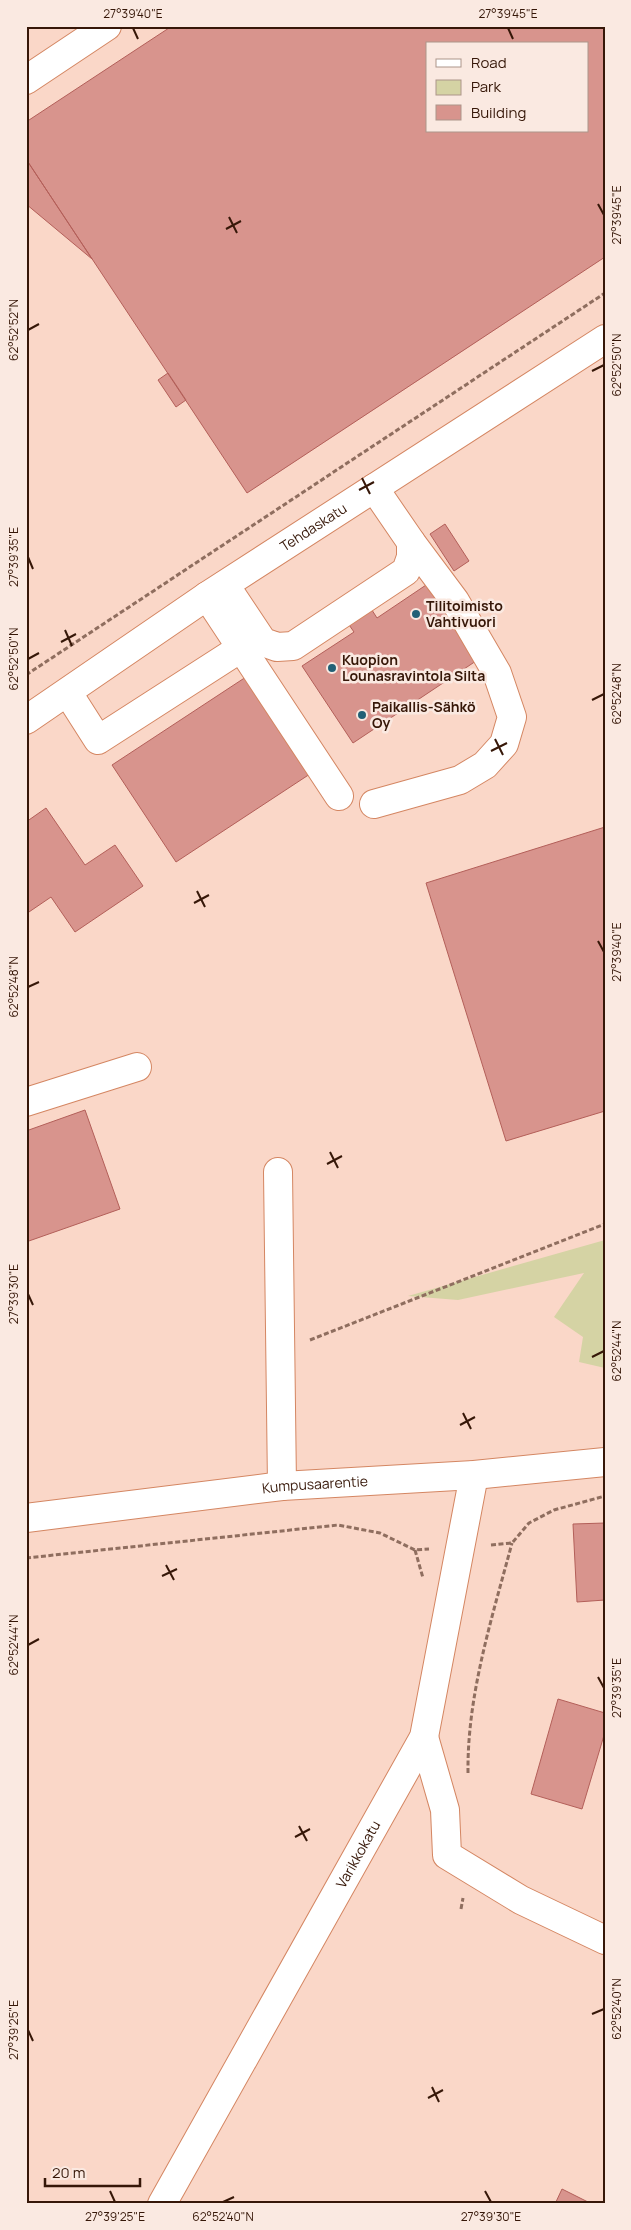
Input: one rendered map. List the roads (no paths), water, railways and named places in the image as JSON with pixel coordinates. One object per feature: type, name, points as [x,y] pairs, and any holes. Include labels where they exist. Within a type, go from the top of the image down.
[{"type":"street","points":[[26,80],[108,26]]},
{"type":"street","name":"Tehdaskatu","points":[[26,720],[216,590],[605,339]]},
{"type":"street","points":[[374,488],[455,602],[493,665],[512,717],[504,744],[485,766],[460,780],[374,804]]},
{"type":"street","points":[[216,590],[263,642],[277,647],[293,646],[406,571],[411,557],[411,542]]},
{"type":"street","points":[[216,590],[242,648],[339,796]]},
{"type":"street","points":[[68,692],[98,740],[242,648]]},
{"type":"street","points":[[26,1102],[137,1067]]},
{"type":"street","points":[[278,1172],[282,1486]]},
{"type":"street","name":"Kumpusaarentie","points":[[26,1518],[282,1486],[474,1475],[605,1462]]},
{"type":"street","name":"Varikkokatu","points":[[162,2204],[424,1737],[462,1547],[474,1475]]},
{"type":"street","points":[[424,1737],[445,1810],[447,1855],[521,1900],[605,1940]]},
{"type":"place","name":"Tilitoimisto Vahtivuori","points":[[416,614]]},
{"type":"place","name":"Kuopion Lounasravintola Silta","points":[[332,668]]},
{"type":"place","name":"Paikallis-Sähkö Oy","points":[[362,715]]}]
